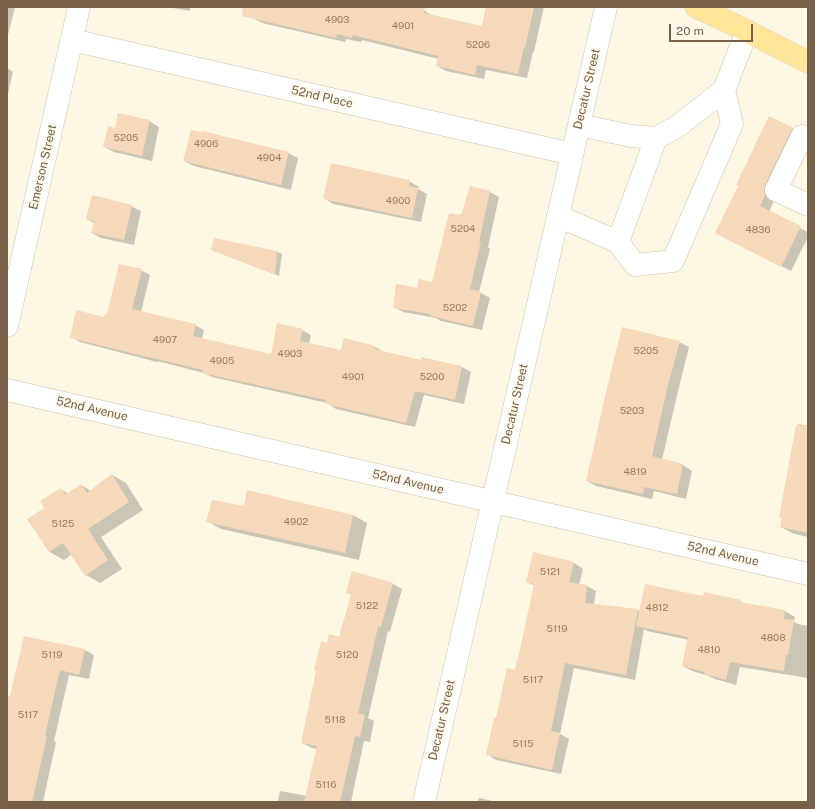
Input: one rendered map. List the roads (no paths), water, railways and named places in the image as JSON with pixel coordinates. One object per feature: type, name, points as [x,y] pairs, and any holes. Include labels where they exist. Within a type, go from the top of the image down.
[{"type":"main road","points":[[696,7],[808,62]]},
{"type":"street","name":"Emerson Street","points":[[7,326],[79,7]]},
{"type":"street","name":"Decatur Street","points":[[424,802],[606,7]]},
{"type":"street","points":[[579,125],[631,136],[656,138],[678,126],[724,90],[747,31]]},
{"type":"street","name":"52nd Place","points":[[72,40],[572,154]]},
{"type":"street","points":[[558,216],[618,242],[635,265],[673,261],[732,124],[724,90]]},
{"type":"street","points":[[808,139],[802,136],[776,190],[808,205]]},
{"type":"street","points":[[618,242],[656,138]]},
{"type":"street","name":"52nd Avenue","points":[[7,390],[808,574]]}]
